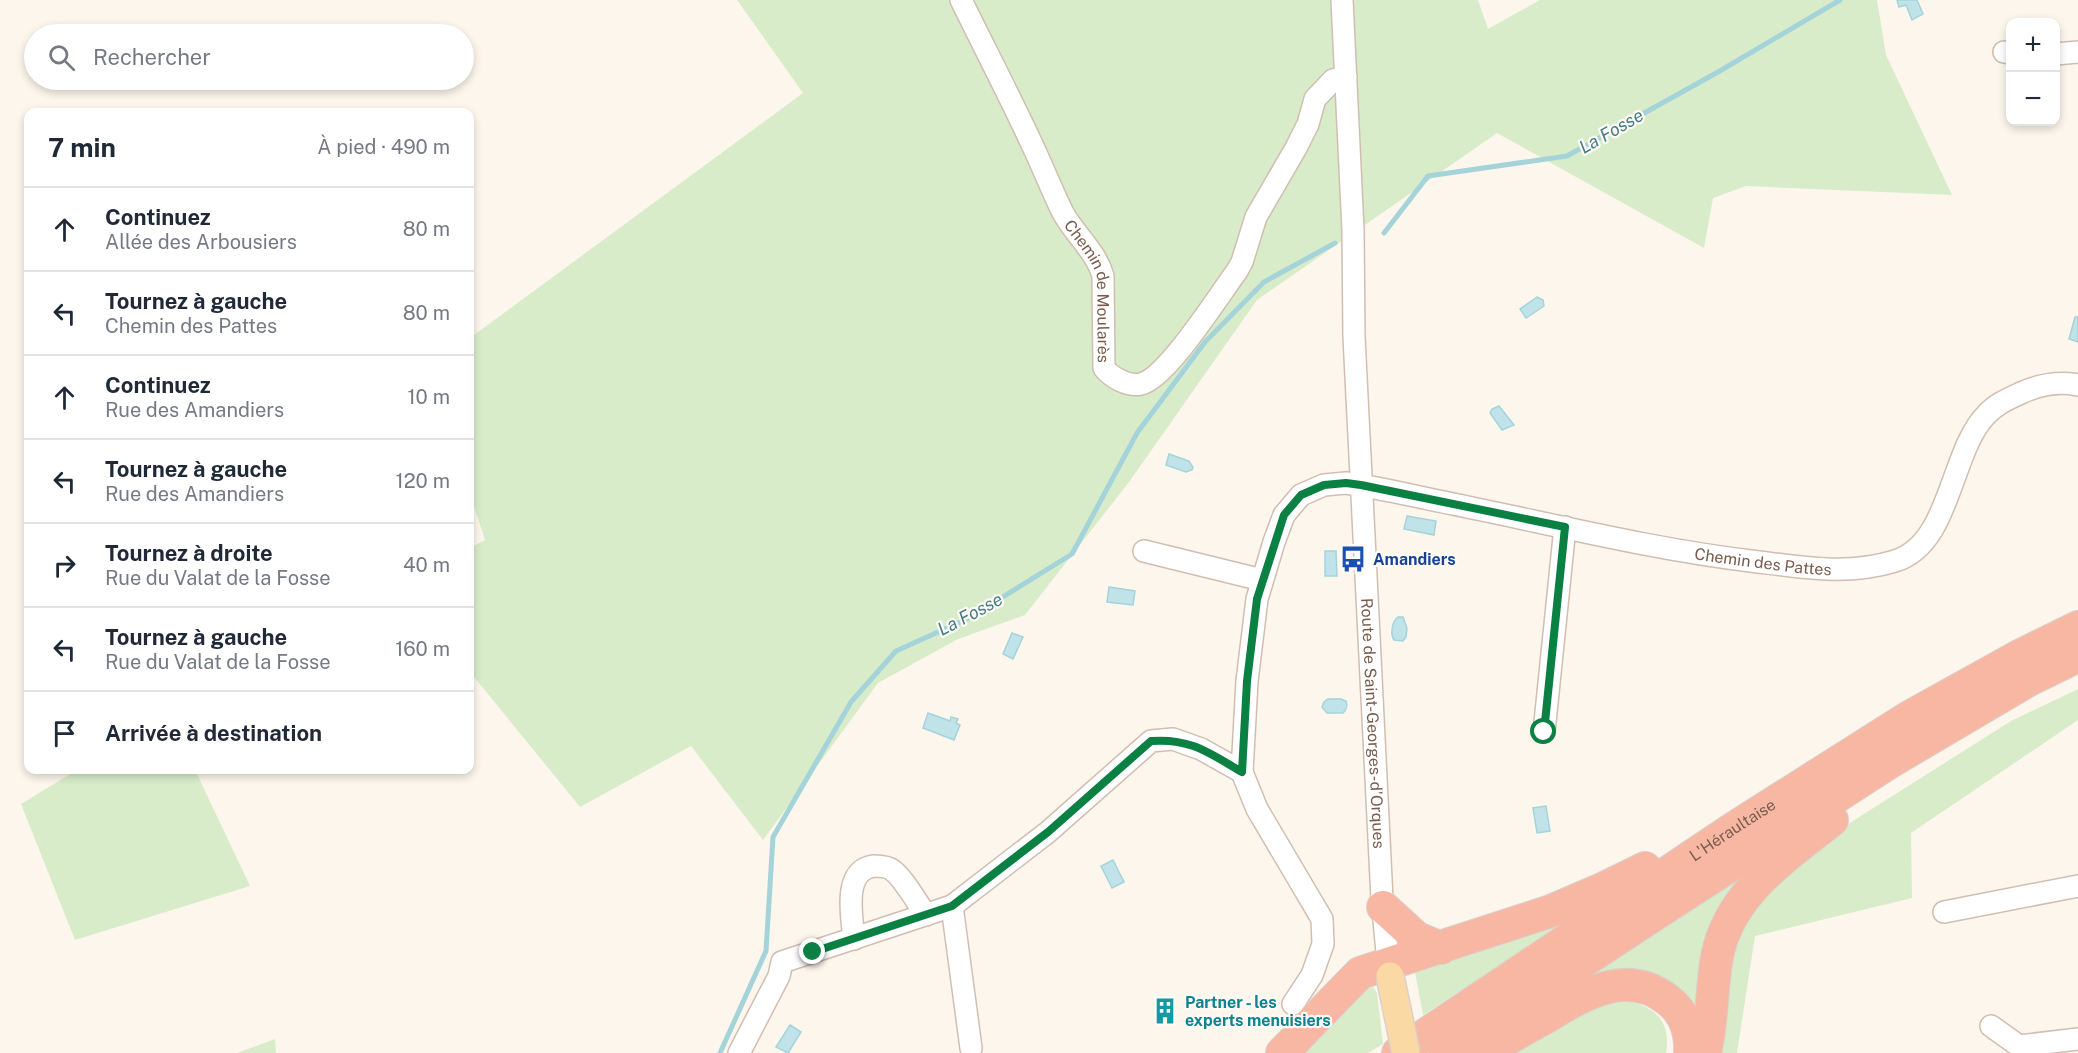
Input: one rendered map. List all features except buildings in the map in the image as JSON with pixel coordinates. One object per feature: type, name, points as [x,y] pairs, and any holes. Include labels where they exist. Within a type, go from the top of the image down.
[{"type":"highway","name":"L'Héraultaise","points":[[1398,1053],[1737,826],[1909,717],[2019,656],[2078,627]]},
{"type":"highway","name":"L'Héraultaise","points":[[1445,1053],[1890,762],[2029,680],[2078,656]]},
{"type":"highway","points":[[1705,1053],[1710,1028],[1716,959],[1731,916],[1749,890],[1770,870],[1851,805],[1982,721],[2078,667]]},
{"type":"highway","points":[[1282,1053],[1360,973],[1389,970],[1441,948],[1551,911],[1600,890],[1649,866],[1791,780],[1909,717]]},
{"type":"highway","points":[[1383,907],[1417,938],[1441,948]]},
{"type":"highway","points":[[1484,1053],[1578,998],[1601,988],[1621,985],[1645,987],[1665,997],[1673,1004],[1680,1011],[1686,1023],[1690,1036],[1690,1053]]},
{"type":"main road","name":"Route de Saint-Georges-d'Orques","points":[[1389,970],[1406,1053]]},
{"type":"street","name":"Chemin de Moularès","points":[[961,0],[1031,141],[1062,212],[1100,266],[1103,276],[1104,368],[1110,375],[1130,383],[1141,384],[1159,373],[1192,334],[1237,271],[1246,251],[1256,217],[1308,124],[1315,99],[1333,80],[1346,77]]},
{"type":"street","name":"Route de Saint-Georges-d'Orques","points":[[1342,0],[1361,485],[1383,907],[1389,970]]},
{"type":"street","points":[[2060,54],[2078,52]]},
{"type":"street","name":"Chemin des Pattes","points":[[1242,772],[1247,681],[1257,599],[1284,515],[1301,495],[1324,485],[1346,483],[1717,557],[1821,570],[1870,568],[1899,560],[1917,549],[1935,526],[1974,432],[1986,415],[2003,401],[2032,388],[2052,384],[2078,385]]},
{"type":"street","points":[[1544,732],[1565,527]]},
{"type":"street","points":[[1144,551],[1262,580]]},
{"type":"street","points":[[739,1053],[780,976],[783,962],[952,906],[1048,832],[1151,741],[1173,740],[1201,749],[1242,772],[1257,809],[1322,920],[1323,944],[1320,955],[1312,975],[1293,1004]]},
{"type":"street","points":[[854,939],[851,912],[853,886],[856,875],[867,867],[880,866],[892,870],[926,915]]},
{"type":"street","points":[[1944,912],[2078,886]]},
{"type":"street","points":[[952,906],[971,1048]]},
{"type":"street","points":[[1991,1026],[2019,1046],[2078,1040]]},
{"type":"green space","points":[[737,0],[1478,0],[1488,29],[1540,0],[1877,0],[1886,55],[1952,195],[1746,186],[1713,198],[1704,248],[1497,133],[1257,300],[1129,482],[1025,615],[958,639],[878,683],[763,840],[691,746],[580,807],[474,677],[474,546],[485,540],[474,506],[474,335],[803,93]]},
{"type":"green space","points":[[2078,689],[2078,720],[1911,833],[1912,898],[1755,936],[1737,1053],[1714,1053],[1724,982],[1737,939],[1763,895],[1803,855],[2011,721]]},
{"type":"green space","points":[[70,774],[197,774],[250,886],[75,940],[21,804]]},
{"type":"green space","points":[[1738,878],[1732,892],[1692,1042],[1686,1014],[1581,982]]},
{"type":"green space","points":[[1604,900],[1423,1015],[1414,967]]},
{"type":"green space","points":[[1373,987],[1377,993],[1383,1044],[1368,1053],[1293,1053],[1366,989]]},
{"type":"green space","points":[[1610,998],[1644,1006],[1653,1012],[1665,1028],[1666,1053],[1512,1053]]},
{"type":"green space","points":[[275,1039],[276,1053],[237,1053]]},
{"type":"water","points":[[1897,0],[1917,0],[1923,14],[1912,20],[1906,5],[1899,7]]},
{"type":"water","points":[[1537,297],[1543,300],[1544,306],[1526,318],[1520,309]]},
{"type":"water","points":[[2075,317],[2078,317],[2078,342],[2069,339]]},
{"type":"water","points":[[1499,406],[1514,425],[1502,430],[1490,413],[1492,409]]},
{"type":"water","points":[[1169,454],[1189,461],[1193,467],[1192,470],[1186,472],[1166,465]]},
{"type":"water","points":[[1407,516],[1436,521],[1434,535],[1404,529]]},
{"type":"water","points":[[1325,551],[1336,551],[1337,576],[1325,576]]},
{"type":"water","points":[[1109,587],[1135,591],[1133,605],[1107,602]]},
{"type":"water","points":[[1398,617],[1403,617],[1407,628],[1403,641],[1394,640],[1392,634],[1393,624]]},
{"type":"water","points":[[1012,633],[1023,637],[1013,659],[1003,654]]},
{"type":"water","points":[[1328,699],[1346,701],[1347,706],[1343,713],[1327,713],[1322,707]]},
{"type":"water","points":[[928,713],[950,721],[951,717],[958,719],[956,723],[960,725],[954,740],[923,728]]},
{"type":"water","points":[[1546,806],[1550,831],[1537,833],[1533,808]]},
{"type":"water","points":[[1113,860],[1124,882],[1112,888],[1101,866]]},
{"type":"water","points":[[790,1025],[801,1032],[788,1053],[776,1047]]},
{"type":"waterway","name":"La Fosse","points":[[1384,233],[1428,176],[1567,156],[1718,72],[1840,0]]},
{"type":"waterway","name":"La Fosse","points":[[720,1053],[766,951],[773,837],[851,702],[896,651],[969,618],[1072,554],[1137,433],[1205,342],[1264,282],[1335,243]]},
{"type":"place","name":"Amandiers","points":[[1353,559]]},
{"type":"place","name":"Partner - les experts menuisiers","points":[[1165,1011]]},
{"type":"route","points":[[813,952],[952,906],[1048,832],[1151,741],[1173,740],[1201,749],[1242,772],[1247,681],[1257,599],[1284,515],[1301,495],[1324,485],[1346,483],[1361,485],[1565,527],[1544,732]]}]
